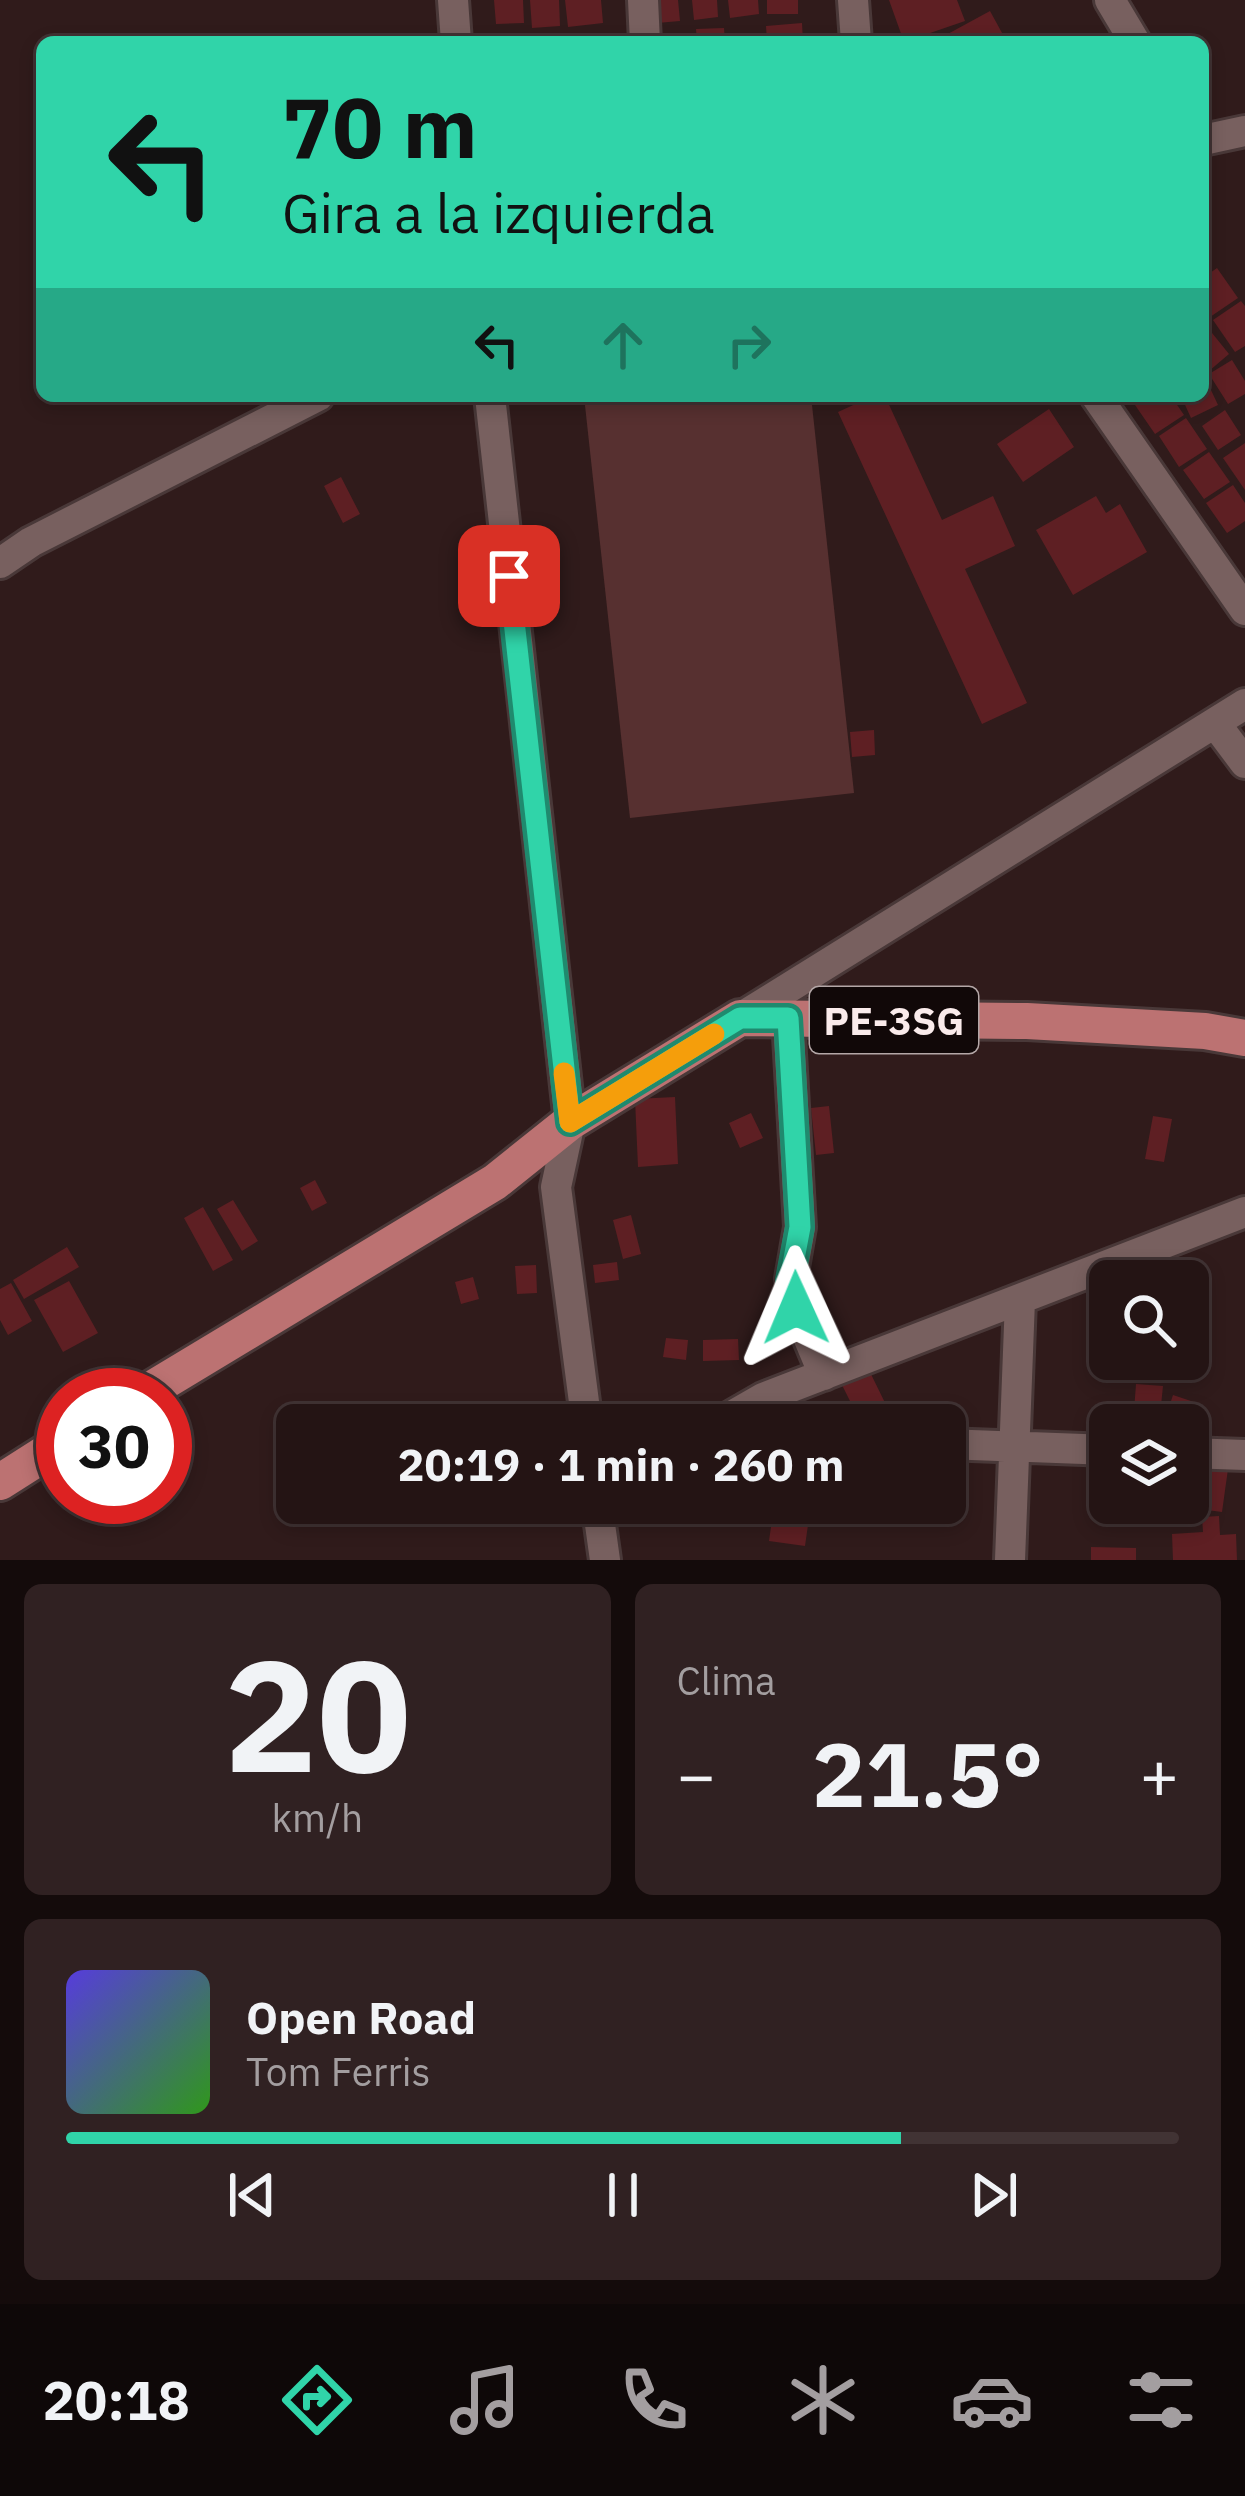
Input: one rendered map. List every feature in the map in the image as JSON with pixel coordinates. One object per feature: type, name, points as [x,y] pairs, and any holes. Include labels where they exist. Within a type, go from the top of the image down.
[{"type":"main road","points":[[187,1368],[496,1182],[570,1122],[740,1018]]},
{"type":"main road","name":"PE-3SG","points":[[740,1018],[1027,1021],[1205,1031],[1245,1038]]},
{"type":"main road","points":[[0,1482],[36,1459]]},
{"type":"street","points":[[453,0],[456,36]]},
{"type":"street","points":[[643,0],[645,36]]},
{"type":"street","points":[[853,0],[856,36]]},
{"type":"street","points":[[1110,0],[1131,36]]},
{"type":"street","points":[[1209,139],[1245,130]]},
{"type":"street","points":[[0,563],[31,542],[306,402]]},
{"type":"street","points":[[491,402],[570,1122],[556,1187],[583,1404]]},
{"type":"street","points":[[1100,402],[1245,610]]},
{"type":"street","points":[[740,1018],[1245,704]]},
{"type":"street","points":[[1215,723],[1245,763]]},
{"type":"street","points":[[788,1018],[800,1227],[790,1280],[796,1308],[824,1375]]},
{"type":"street","points":[[753,1404],[1245,1212]]},
{"type":"street","points":[[1010,1560],[1020,1300]]},
{"type":"street","points":[[966,1445],[1089,1449]]},
{"type":"street","points":[[1209,1454],[1245,1455]]},
{"type":"street","points":[[600,1524],[604,1560]]},
{"type":"shaded area","points":[[585,402],[812,402],[854,793],[630,818]]},
{"type":"building","points":[[494,0],[523,0],[524,23],[496,24]]},
{"type":"building","points":[[530,0],[559,0],[560,26],[532,28]]},
{"type":"building","points":[[565,0],[601,0],[603,23],[568,27]]},
{"type":"building","points":[[655,0],[678,0],[680,21],[657,23]]},
{"type":"building","points":[[692,0],[717,0],[718,17],[694,20]]},
{"type":"building","points":[[728,0],[758,0],[759,14],[730,18]]},
{"type":"building","points":[[767,0],[798,0],[798,14],[767,14]]},
{"type":"building","points":[[889,0],[957,0],[965,21],[921,36],[902,36]]},
{"type":"building","points":[[990,11],[1004,36],[944,36]]},
{"type":"building","points":[[802,23],[803,36],[767,36],[766,26]]},
{"type":"building","points":[[724,28],[725,36],[697,36],[696,29]]},
{"type":"building","points":[[1217,268],[1238,298],[1210,317],[1209,315],[1209,274]]},
{"type":"building","points":[[1241,301],[1245,346],[1235,352],[1213,320]]},
{"type":"building","points":[[1209,329],[1229,354],[1209,371]]},
{"type":"building","points":[[1232,360],[1245,381],[1245,394],[1228,404],[1209,374]]},
{"type":"building","points":[[1209,386],[1218,405],[1191,418],[1184,402],[1209,402]]},
{"type":"building","points":[[860,402],[888,402],[942,520],[993,496],[1015,546],[965,569],[1027,703],[982,724],[838,412]]},
{"type":"building","points":[[1175,402],[1184,415],[1155,434],[1135,405]]},
{"type":"building","points":[[1049,409],[1074,447],[1023,482],[997,444]]},
{"type":"building","points":[[1225,410],[1241,435],[1218,450],[1202,426]]},
{"type":"building","points":[[1186,418],[1207,449],[1179,467],[1159,436]]},
{"type":"building","points":[[1245,443],[1245,490],[1223,458]]},
{"type":"building","points":[[1209,452],[1230,482],[1204,499],[1183,470]]},
{"type":"building","points":[[341,477],[360,514],[343,523],[324,486]]},
{"type":"building","points":[[1233,485],[1245,503],[1245,521],[1227,533],[1206,503]]},
{"type":"building","points":[[1096,496],[1106,513],[1120,504],[1147,552],[1073,595],[1036,530]]},
{"type":"building","points":[[874,730],[875,755],[852,757],[850,732]]},
{"type":"building","points":[[675,1097],[678,1164],[638,1167],[635,1099]]},
{"type":"building","points":[[829,1106],[834,1153],[816,1155],[811,1108]]},
{"type":"building","points":[[751,1113],[763,1138],[740,1148],[729,1123]]},
{"type":"building","points":[[1153,1116],[1172,1119],[1164,1162],[1145,1159]]},
{"type":"building","points":[[315,1180],[327,1203],[312,1211],[300,1188]]},
{"type":"building","points":[[233,1200],[258,1241],[242,1251],[217,1209]]},
{"type":"building","points":[[203,1207],[233,1260],[213,1271],[184,1218]]},
{"type":"building","points":[[631,1215],[641,1254],[623,1259],[613,1220]]},
{"type":"building","points":[[67,1247],[79,1267],[24,1299],[13,1280]]},
{"type":"building","points":[[617,1262],[619,1280],[595,1283],[593,1265]]},
{"type":"building","points":[[536,1265],[537,1293],[517,1294],[515,1266]]},
{"type":"building","points":[[473,1277],[479,1299],[461,1304],[455,1282]]},
{"type":"building","points":[[69,1281],[98,1333],[63,1352],[34,1300]]},
{"type":"building","points":[[11,1283],[32,1321],[8,1335],[0,1320],[0,1289]]},
{"type":"building","points":[[666,1338],[688,1340],[686,1360],[663,1357]]},
{"type":"building","points":[[738,1339],[739,1360],[703,1361],[703,1340]]},
{"type":"building","points":[[867,1366],[886,1404],[852,1404],[839,1379]]},
{"type":"building","points":[[1136,1384],[1163,1386],[1161,1404],[1134,1404]]},
{"type":"building","points":[[1173,1395],[1197,1403],[1197,1404],[1170,1404]]},
{"type":"building","points":[[1209,1467],[1228,1469],[1222,1512],[1209,1510]]},
{"type":"building","points":[[1219,1516],[1220,1535],[1236,1534],[1237,1560],[1173,1560],[1172,1534],[1203,1532],[1209,1517]]},
{"type":"building","points":[[771,1524],[808,1524],[805,1546],[769,1541]]},
{"type":"building","points":[[1091,1547],[1136,1548],[1136,1560],[1091,1560]]},
{"type":"slow traffic","points":[[564,1073],[570,1122],[714,1034]]},
{"type":"route","points":[[509,576],[570,1122],[740,1018],[788,1018],[800,1227],[790,1280],[796,1308]]}]
